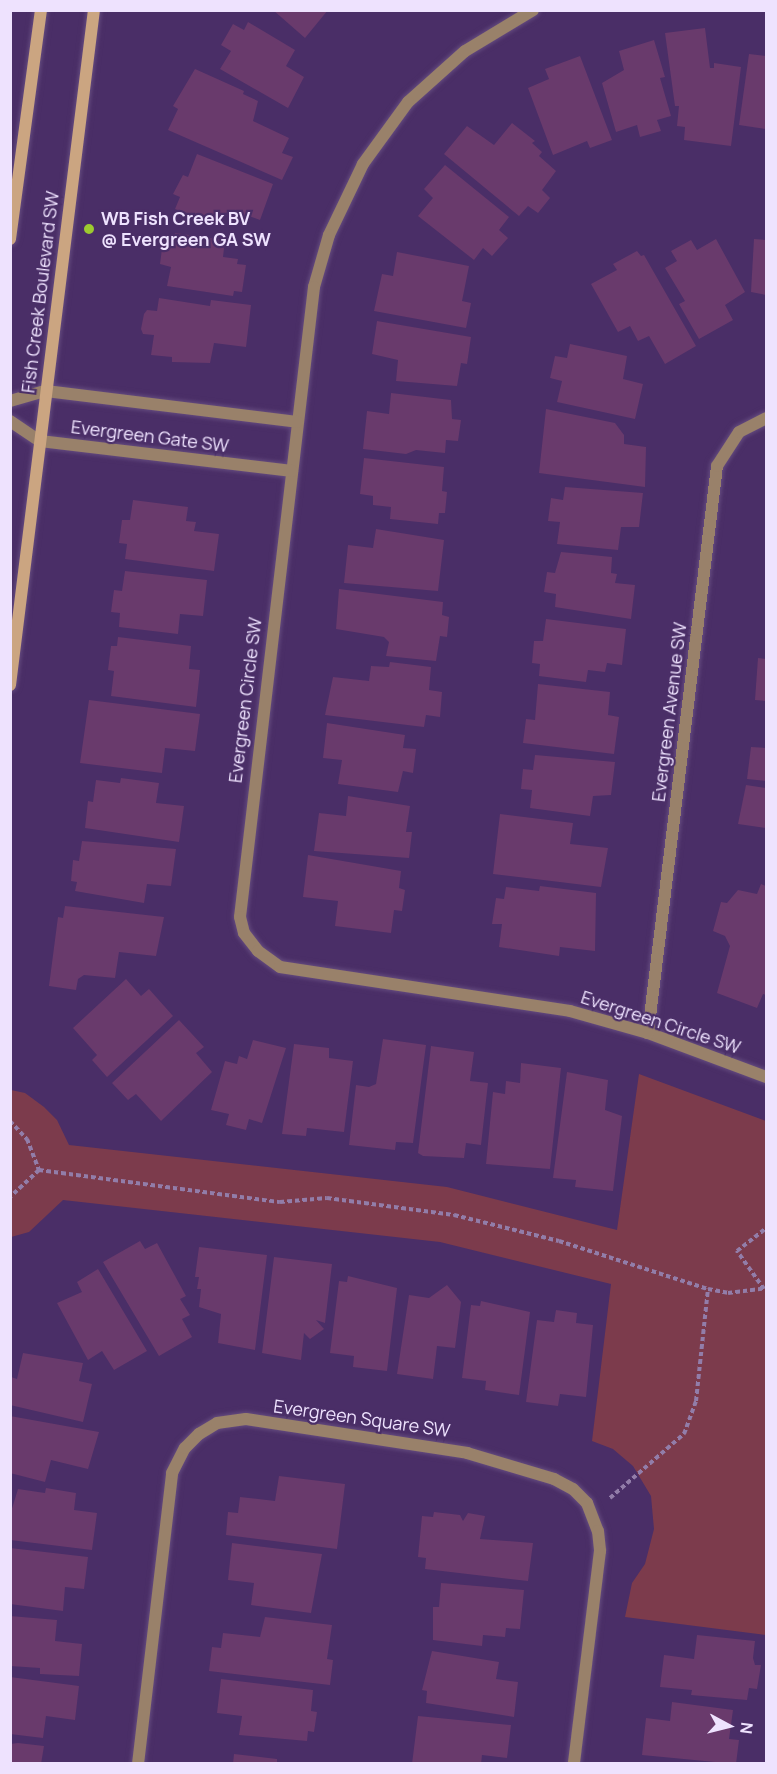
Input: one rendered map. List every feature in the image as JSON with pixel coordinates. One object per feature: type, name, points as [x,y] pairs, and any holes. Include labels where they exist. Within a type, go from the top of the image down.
[{"type":"main road","name":"Fish Creek Boulevard SW","points":[[10,239],[41,10]]},
{"type":"main road","name":"Fish Creek Boulevard SW","points":[[10,685],[94,10]]},
{"type":"street","name":"Evergreen Circle SW","points":[[533,10],[465,51],[435,75],[408,102],[363,164],[329,235],[314,287],[291,471],[239,902],[244,933],[258,951],[290,969],[507,999],[648,1033],[766,1077]]},
{"type":"street","name":"Evergreen Gate SW","points":[[10,401],[46,392],[297,422]]},
{"type":"street","name":"Evergreen Avenue SW","points":[[648,1033],[717,466],[739,432],[766,418]]},
{"type":"street","name":"Evergreen Gate SW","points":[[10,421],[40,441],[291,471]]},
{"type":"street","name":"Evergreen Square SW","points":[[138,1764],[172,1473],[185,1448],[217,1423],[246,1419],[467,1453],[554,1479],[573,1489],[592,1511]]},
{"type":"street","points":[[574,1764],[600,1551],[592,1511]]},
{"type":"path","points":[[10,1121],[27,1139],[39,1170]]},
{"type":"path","points":[[10,1197],[39,1170]]},
{"type":"path","points":[[39,1170],[280,1202],[327,1198],[454,1215],[559,1241],[708,1289],[728,1293],[765,1288],[737,1251],[766,1228]]},
{"type":"path","points":[[592,1511],[637,1478],[684,1434],[696,1401],[708,1289]]},
{"type":"shaded area","points":[[639,1074],[766,1121],[766,1635],[625,1617],[632,1583],[645,1564],[654,1529],[651,1496],[633,1466],[613,1449],[592,1441],[611,1284],[440,1242],[63,1200],[29,1232],[11,1237],[11,1090],[25,1093],[44,1107],[57,1120],[69,1145],[447,1187],[617,1230]]},
{"type":"building","points":[[273,10],[328,10],[305,38]]},
{"type":"building","points":[[248,22],[295,50],[286,66],[304,77],[288,108],[220,69],[231,51],[221,45],[233,24],[244,30]]},
{"type":"building","points":[[705,28],[710,68],[714,68],[714,63],[741,67],[731,146],[684,140],[685,127],[677,126],[679,106],[675,106],[665,33]]},
{"type":"building","points":[[654,40],[665,77],[660,78],[671,116],[657,120],[661,131],[640,137],[637,125],[616,132],[602,83],[624,70],[619,51]]},
{"type":"building","points":[[749,54],[766,56],[766,129],[739,125]]},
{"type":"building","points":[[580,56],[612,140],[590,148],[587,141],[553,155],[528,88],[549,79],[545,69]]},
{"type":"building","points":[[195,69],[244,91],[243,94],[258,101],[253,121],[289,138],[282,153],[293,157],[282,180],[168,130],[178,109],[173,106]]},
{"type":"building","points":[[512,123],[535,141],[532,143],[542,152],[539,156],[556,171],[542,190],[550,198],[538,213],[528,206],[519,216],[444,154],[467,126],[494,145]]},
{"type":"building","points":[[197,154],[273,184],[260,220],[246,215],[242,222],[224,215],[220,226],[175,209],[180,197],[173,194],[183,175],[188,177]]},
{"type":"building","points":[[445,165],[509,217],[499,230],[508,238],[492,256],[483,248],[474,260],[418,216],[433,198],[424,189]]},
{"type":"building","points":[[175,233],[225,240],[223,257],[238,259],[237,264],[246,265],[242,292],[234,291],[233,296],[167,286],[171,267],[160,264],[163,241],[174,241]]},
{"type":"building","points":[[716,239],[745,292],[725,305],[733,320],[699,339],[679,304],[685,301],[665,268],[677,261],[671,251],[691,240],[697,250]]},
{"type":"building","points":[[754,239],[766,240],[766,295],[751,292]]},
{"type":"building","points":[[637,251],[641,256],[644,255],[696,346],[665,364],[649,336],[638,341],[630,326],[618,332],[591,284],[617,270],[613,264]]},
{"type":"building","points":[[397,252],[469,266],[462,301],[471,303],[466,328],[374,311],[382,274],[393,276]]},
{"type":"building","points":[[159,298],[210,306],[211,300],[251,305],[246,347],[214,343],[210,363],[172,362],[172,357],[151,355],[154,335],[143,334],[141,329],[144,314],[147,310],[157,311]]},
{"type":"building","points":[[377,321],[471,337],[467,364],[461,363],[457,386],[396,381],[398,360],[372,354]]},
{"type":"building","points":[[570,344],[627,356],[623,379],[643,384],[635,419],[557,402],[562,381],[550,378],[555,356],[567,358]]},
{"type":"building","points":[[391,393],[451,400],[452,419],[461,420],[458,441],[446,440],[445,453],[416,450],[406,454],[363,449],[367,411],[389,414]]},
{"type":"building","points":[[546,409],[615,423],[624,435],[624,444],[646,447],[645,487],[539,473]]},
{"type":"building","points":[[364,458],[444,467],[442,491],[447,492],[445,513],[439,513],[438,524],[390,519],[391,507],[373,505],[373,496],[360,494]]},
{"type":"building","points":[[565,487],[643,493],[639,527],[621,527],[618,550],[557,544],[560,522],[548,521],[551,498],[563,500]]},
{"type":"building","points":[[133,500],[188,507],[186,521],[196,522],[194,531],[219,534],[214,571],[125,559],[127,544],[119,543],[122,520],[130,520]]},
{"type":"building","points":[[376,529],[444,540],[438,591],[344,583],[348,545],[373,548]]},
{"type":"building","points":[[561,552],[612,557],[611,573],[617,574],[615,583],[635,585],[631,619],[555,607],[556,594],[544,592],[547,572],[555,573]]},
{"type":"building","points":[[125,571],[207,580],[203,616],[180,614],[178,634],[119,627],[120,613],[111,612],[114,590],[122,591]]},
{"type":"building","points":[[339,589],[443,602],[442,615],[449,617],[447,637],[440,636],[436,661],[386,656],[389,642],[384,637],[336,629]]},
{"type":"building","points":[[546,619],[626,629],[622,665],[607,663],[605,672],[588,670],[586,682],[539,676],[540,664],[532,663],[534,641],[543,641]]},
{"type":"building","points":[[118,637],[191,646],[189,669],[200,670],[196,707],[111,696],[114,671],[108,670],[111,646],[117,646]]},
{"type":"building","points":[[758,658],[766,659],[766,701],[755,700]]},
{"type":"building","points":[[390,662],[431,667],[429,690],[442,692],[440,717],[426,715],[424,727],[325,715],[333,677],[369,681],[371,666],[389,667]]},
{"type":"building","points":[[538,684],[610,692],[608,715],[619,717],[614,754],[523,743],[526,719],[535,720]]},
{"type":"building","points":[[89,700],[200,714],[195,751],[165,748],[162,773],[80,763]]},
{"type":"building","points":[[327,723],[405,735],[403,748],[416,749],[413,773],[403,771],[398,792],[338,784],[342,760],[323,758]]},
{"type":"building","points":[[751,747],[766,748],[766,781],[747,779]]},
{"type":"building","points":[[535,755],[615,762],[611,795],[593,796],[590,816],[530,808],[532,790],[521,789],[523,769],[533,770]]},
{"type":"building","points":[[121,778],[159,783],[156,803],[184,806],[179,842],[85,828],[88,801],[93,802],[96,780],[120,783]]},
{"type":"building","points":[[746,785],[766,788],[766,828],[738,824]]},
{"type":"building","points":[[348,796],[410,806],[406,832],[412,832],[409,858],[314,851],[319,813],[346,816]]},
{"type":"building","points":[[500,814],[573,823],[570,844],[608,848],[601,887],[493,874]]},
{"type":"building","points":[[82,841],[176,849],[171,886],[147,884],[144,903],[75,891],[77,882],[71,881],[73,860],[79,861]]},
{"type":"building","points":[[308,855],[401,871],[399,888],[405,890],[402,911],[394,910],[391,933],[335,926],[338,901],[303,897]]},
{"type":"building","points":[[761,884],[766,886],[766,995],[763,994],[757,1008],[717,993],[730,946],[725,936],[713,931],[721,902],[727,903],[738,890],[757,894]]},
{"type":"building","points":[[540,886],[596,893],[595,951],[560,947],[559,956],[499,947],[502,924],[492,924],[496,898],[504,899],[506,887],[539,891]]},
{"type":"building","points":[[65,906],[164,917],[156,956],[119,952],[115,978],[84,975],[78,979],[76,990],[49,986],[58,917],[63,918]]},
{"type":"building","points":[[126,979],[141,996],[149,989],[173,1016],[107,1077],[92,1060],[97,1055],[73,1028]]},
{"type":"building","points":[[179,1020],[204,1047],[196,1053],[212,1072],[161,1121],[136,1094],[128,1100],[112,1083]]},
{"type":"building","points":[[383,1039],[426,1045],[413,1143],[396,1142],[395,1150],[349,1145],[356,1085],[369,1087],[376,1084]]},
{"type":"building","points":[[253,1040],[286,1048],[262,1123],[249,1119],[246,1130],[226,1125],[229,1114],[211,1110],[225,1061],[237,1064],[239,1056],[247,1059]]},
{"type":"building","points":[[294,1044],[329,1048],[329,1058],[353,1061],[344,1132],[307,1128],[306,1136],[282,1134]]},
{"type":"building","points":[[431,1046],[474,1052],[470,1081],[488,1083],[481,1145],[466,1143],[464,1158],[423,1156],[418,1153]]},
{"type":"building","points":[[521,1063],[561,1068],[550,1169],[486,1164],[493,1092],[505,1094],[506,1081],[520,1083]]},
{"type":"building","points":[[567,1072],[608,1080],[605,1110],[622,1116],[613,1191],[575,1187],[576,1180],[553,1178]]},
{"type":"building","points":[[140,1241],[145,1249],[157,1243],[186,1296],[180,1299],[190,1315],[182,1319],[192,1337],[159,1356],[103,1262]]},
{"type":"building","points":[[199,1247],[267,1255],[255,1350],[218,1343],[221,1314],[199,1307],[201,1289],[197,1289],[199,1277],[195,1277]]},
{"type":"building","points":[[274,1257],[332,1264],[325,1323],[316,1320],[324,1329],[310,1339],[304,1333],[301,1360],[262,1353]]},
{"type":"building","points":[[98,1269],[147,1351],[114,1370],[102,1351],[88,1360],[57,1303],[82,1292],[77,1282]]},
{"type":"building","points":[[348,1276],[397,1288],[387,1371],[353,1367],[354,1356],[330,1353],[339,1281],[347,1282]]},
{"type":"building","points":[[447,1285],[461,1302],[455,1348],[437,1346],[433,1379],[397,1374],[409,1295],[429,1298]]},
{"type":"building","points":[[481,1301],[530,1312],[519,1395],[485,1390],[486,1381],[462,1378],[471,1305],[480,1306]]},
{"type":"building","points":[[556,1310],[577,1313],[576,1323],[593,1325],[586,1397],[560,1394],[558,1406],[526,1402],[537,1320],[554,1322]]},
{"type":"building","points":[[23,1353],[83,1363],[79,1381],[92,1384],[83,1422],[10,1405],[11,1377],[17,1379]]},
{"type":"building","points":[[10,1416],[99,1432],[88,1469],[51,1460],[45,1482],[10,1473]]},
{"type":"building","points":[[279,1476],[345,1484],[337,1549],[226,1535],[228,1512],[238,1513],[240,1497],[275,1501]]},
{"type":"building","points":[[46,1488],[76,1493],[74,1510],[97,1513],[92,1550],[10,1540],[10,1515],[18,1489],[45,1493]]},
{"type":"building","points":[[434,1512],[460,1515],[463,1521],[468,1513],[485,1516],[480,1539],[533,1543],[528,1581],[425,1569],[426,1558],[418,1557],[422,1516],[433,1517]]},
{"type":"building","points":[[232,1543],[322,1554],[311,1613],[251,1605],[254,1583],[228,1580]]},
{"type":"building","points":[[10,1548],[88,1557],[84,1589],[65,1587],[63,1611],[10,1604]]},
{"type":"building","points":[[441,1583],[524,1590],[520,1629],[506,1628],[505,1637],[483,1635],[482,1646],[433,1640],[433,1607],[439,1607]]},
{"type":"building","points":[[10,1616],[57,1620],[55,1641],[82,1644],[79,1676],[40,1674],[40,1668],[10,1666]]},
{"type":"building","points":[[265,1617],[332,1625],[327,1659],[333,1660],[330,1685],[209,1671],[212,1647],[221,1648],[223,1633],[260,1637]]},
{"type":"building","points":[[697,1635],[755,1641],[753,1658],[755,1665],[761,1665],[757,1689],[749,1688],[747,1700],[691,1695],[692,1690],[660,1687],[664,1655],[694,1659]]},
{"type":"building","points":[[432,1651],[499,1662],[496,1679],[518,1682],[514,1717],[426,1703],[427,1691],[422,1690]]},
{"type":"building","points":[[10,1677],[79,1686],[75,1720],[46,1716],[43,1738],[10,1734]]},
{"type":"building","points":[[221,1679],[313,1690],[311,1711],[317,1712],[314,1732],[308,1731],[307,1741],[239,1735],[242,1716],[217,1713]]},
{"type":"building","points":[[672,1702],[733,1710],[729,1739],[739,1740],[736,1764],[642,1755],[646,1718],[670,1721]]},
{"type":"building","points":[[418,1716],[511,1725],[507,1758],[482,1755],[481,1764],[412,1764]]},
{"type":"building","points":[[10,1744],[44,1746],[41,1764],[10,1764]]},
{"type":"building","points":[[234,1754],[277,1759],[277,1764],[233,1764]]},
{"type":"place","name":"WB Fish Creek BV @ Evergreen GA SW","points":[[89,229]]}]
